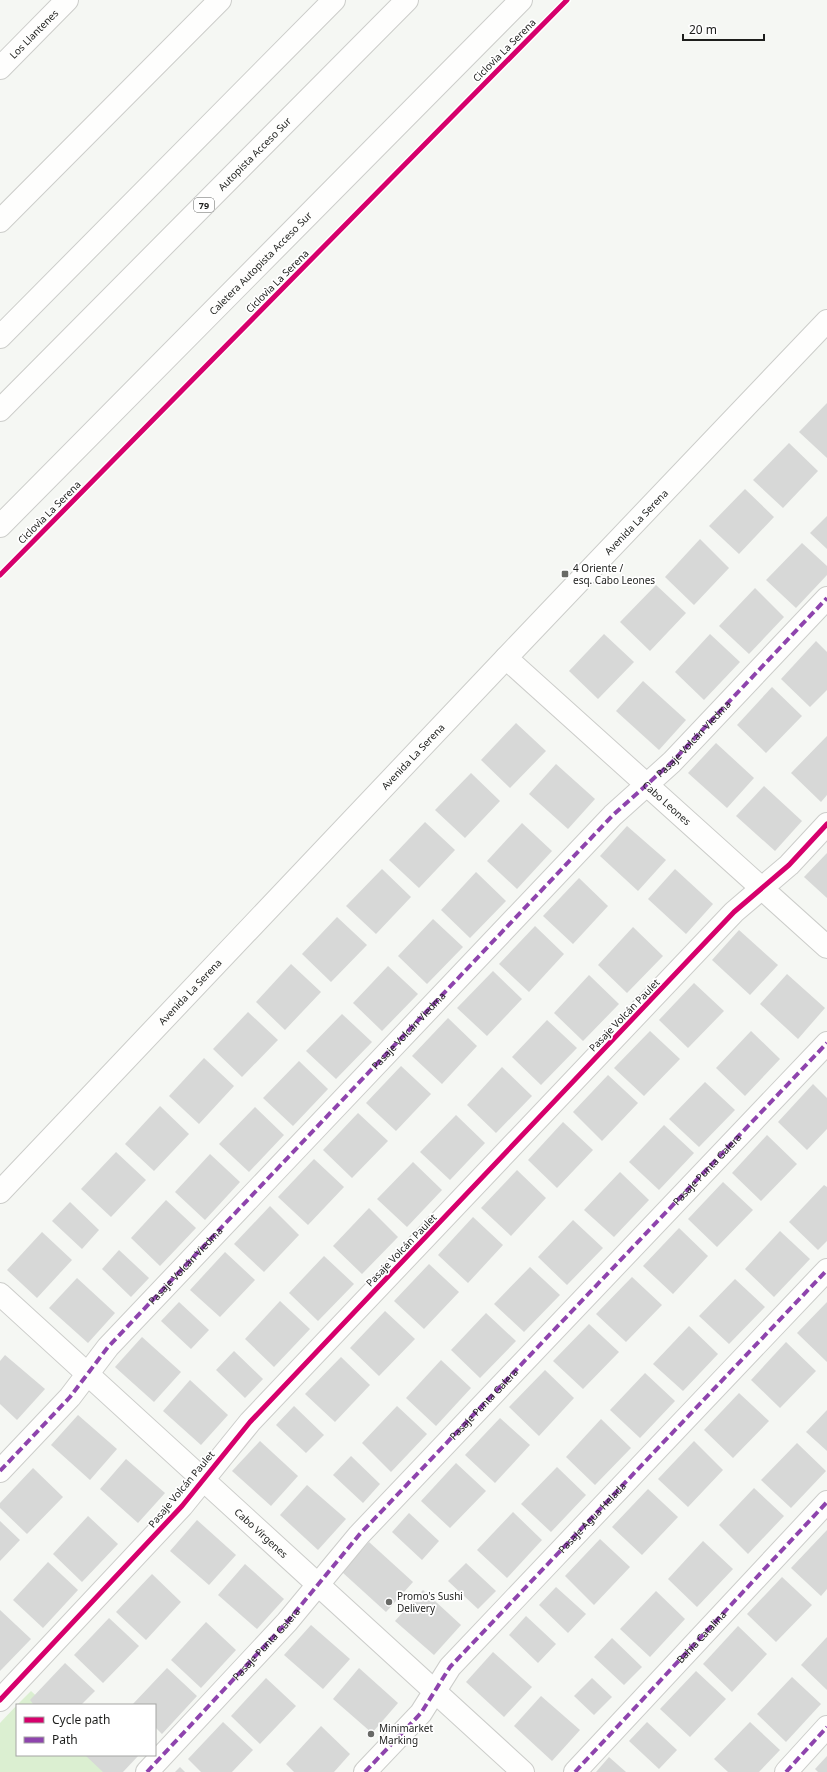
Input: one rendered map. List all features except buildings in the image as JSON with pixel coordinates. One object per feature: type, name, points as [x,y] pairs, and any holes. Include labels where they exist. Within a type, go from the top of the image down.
[{"type":"main road","name":"Los Llantenes","points":[[0,68],[67,0]]},
{"type":"main road","points":[[0,222],[220,0]]},
{"type":"main road","points":[[0,337],[334,0]]},
{"type":"main road","name":"Autopista Acceso Sur","points":[[0,410],[407,0]]},
{"type":"main road","name":"Caletera Autopista Acceso Sur","points":[[0,526],[521,0]]},
{"type":"main road","name":"Avenida La Serena","points":[[0,1192],[827,321]]},
{"type":"main road","name":"Pasaje Volcán Viedma","points":[[0,1471],[70,1397],[101,1354],[619,810],[672,762],[827,598]]},
{"type":"main road","name":"Cabo Leones","points":[[506,658],[827,947]]},
{"type":"main road","name":"Pasaje Volcán Paulet","points":[[0,1700],[176,1512],[250,1422],[734,912],[789,865],[827,824]]},
{"type":"main road","name":"Pasaje Punta Galera","points":[[147,1772],[287,1622],[359,1535],[827,1043]]},
{"type":"main road","name":"Pasaje Agua Helada","points":[[365,1772],[421,1712],[450,1667],[827,1270]]},
{"type":"main road","name":"Cabo Vírgenes","points":[[0,1294],[523,1772]]},
{"type":"main road","name":"Bahía Catalina","points":[[575,1772],[827,1502]]},
{"type":"main road","points":[[786,1772],[827,1727]]},
{"type":"green space","points":[[31,1691],[45,1704],[18,1704]]},
{"type":"green space","points":[[16,1706],[16,1756],[100,1756],[118,1772],[0,1772],[0,1723]]},
{"type":"marked path","points":[[0,1471],[70,1397],[108,1347],[613,815],[672,762],[827,598]]},
{"type":"marked path","points":[[147,1772],[287,1622],[359,1535],[827,1043]]},
{"type":"marked path","points":[[365,1772],[421,1713],[450,1667],[827,1270]]},
{"type":"marked path","points":[[575,1772],[827,1502]]},
{"type":"marked path","points":[[786,1772],[827,1727]]},
{"type":"cycle path","name":"Ciclovìa La Serena","points":[[0,575],[567,0]]},
{"type":"cycle path","points":[[0,1700],[182,1506],[250,1422],[734,912],[789,865],[827,824]]},
{"type":"place","name":"4 Oriente / esq. Cabo Leones","points":[[565,574]]},
{"type":"place","name":"Promo's Sushi Delivery","points":[[389,1602]]},
{"type":"place","name":"Minimarket Marking","points":[[371,1734]]}]
